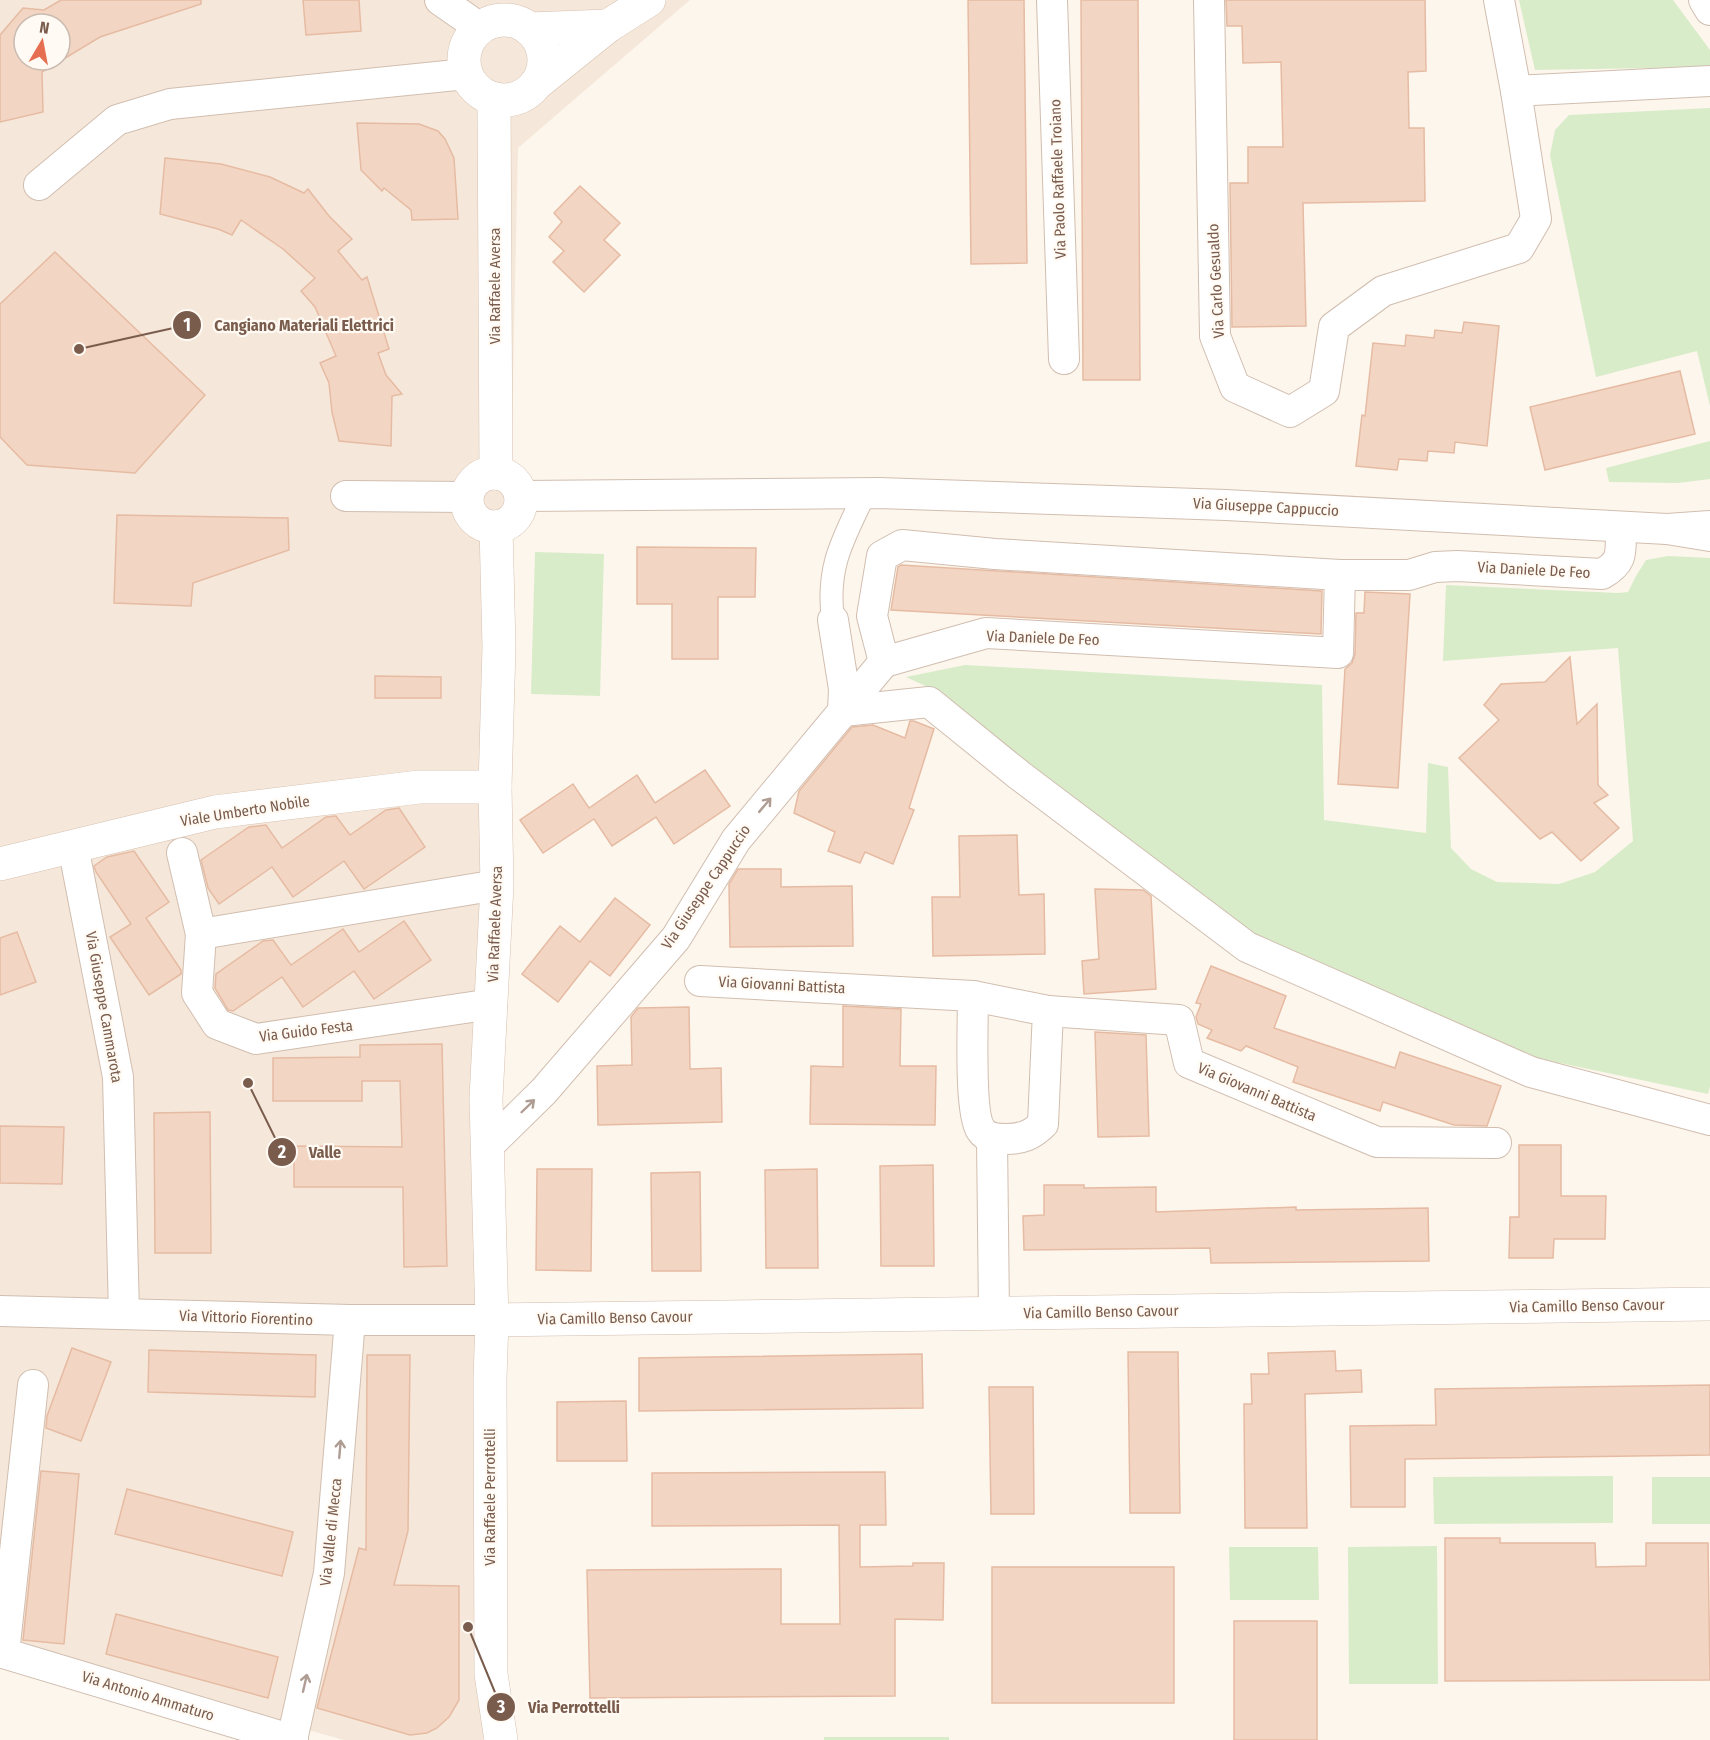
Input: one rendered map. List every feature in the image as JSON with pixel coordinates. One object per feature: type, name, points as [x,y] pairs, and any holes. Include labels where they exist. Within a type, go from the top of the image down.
[{"type":"main road","points":[[536,84],[542,73],[543,49],[529,29],[518,23],[504,20],[492,22],[480,28],[471,38],[465,49],[464,62],[466,74],[477,90],[494,99],[517,98],[528,93],[608,26],[649,0]]},
{"type":"main road","points":[[529,29],[608,26]]},
{"type":"main road","name":"Via Raffaele Aversa","points":[[494,99],[496,473]]},
{"type":"main road","points":[[496,473],[512,480],[521,496],[521,504],[514,518],[496,527],[478,522],[468,507],[467,497],[470,489],[480,477],[496,473]]},
{"type":"main road","name":"Via Raffaele Aversa","points":[[492,1320],[486,1099],[497,885],[495,787],[499,647],[496,527]]},
{"type":"main road","name":"Viale Umberto Nobile","points":[[0,864],[215,812],[419,787],[495,787]]},
{"type":"main road","name":"Via Camillo Benso Cavour","points":[[492,1320],[1710,1304]]},
{"type":"main road","name":"Via Raffaele Perrottelli","points":[[491,1674],[490,1379],[492,1320]]},
{"type":"main road","points":[[477,1740],[491,1674]]},
{"type":"main road","points":[[491,1674],[501,1740]]},
{"type":"street","points":[[440,0],[480,28]]},
{"type":"street","name":"Via Paolo Raffaele Troiano","points":[[1052,0],[1064,359]]},
{"type":"street","name":"Via Carlo Gesualdo","points":[[1209,0],[1215,336],[1235,387],[1290,412],[1324,391],[1334,327],[1383,291],[1519,248],[1536,219],[1499,0]]},
{"type":"street","points":[[1704,0],[1710,10]]},
{"type":"street","points":[[39,185],[117,120],[170,104],[466,74]]},
{"type":"street","points":[[1516,91],[1710,81]]},
{"type":"street","points":[[865,493],[842,542],[831,578],[833,620],[844,689],[843,711],[929,702],[1019,776],[1247,947],[1531,1072],[1710,1120]]},
{"type":"street","name":"Via Giuseppe Cappuccio","points":[[521,496],[865,493],[1226,505],[1667,529],[1710,526]]},
{"type":"street","points":[[346,496],[467,497]]},
{"type":"street","name":"Via Daniele De Feo","points":[[1340,575],[1338,653],[986,633],[884,662],[872,616],[882,556],[902,545],[995,554],[1340,575],[1409,575],[1434,567],[1456,566],[1602,574],[1614,567],[1619,559],[1621,527]]},
{"type":"street","name":"Via Giuseppe Cappuccio","points":[[1667,529],[1710,536]]},
{"type":"street","name":"Via Giuseppe Cappuccio","points":[[486,1147],[544,1091],[676,938],[736,840],[884,662]]},
{"type":"street","name":"Via Guido Festa","points":[[175,821],[201,934],[197,993],[217,1024],[256,1039],[492,1004]]},
{"type":"street","name":"Via Giuseppe Cammarota","points":[[73,846],[118,1077],[124,1314]]},
{"type":"street","points":[[201,934],[497,885]]},
{"type":"street","name":"Via Giovanni Battista","points":[[700,981],[973,996],[1048,1011],[1179,1020],[1189,1064],[1377,1142],[1496,1143]]},
{"type":"street","points":[[973,996],[974,1111],[981,1130],[992,1138],[1019,1139],[1035,1132],[1043,1124],[1048,1011]]},
{"type":"street","points":[[992,1138],[994,1314]]},
{"type":"street","name":"Via Vittorio Fiorentino","points":[[0,1311],[350,1320],[492,1320]]},
{"type":"street","name":"Via Valle di Mecca","points":[[292,1740],[329,1573],[350,1320]]},
{"type":"street","name":"Via Antonio Ammaturo","points":[[33,1385],[2,1652],[292,1740]]},
{"type":"shaded area","points":[[0,0],[690,0],[518,148],[483,1740],[344,1740],[0,1644]]},
{"type":"green space","points":[[1519,0],[1673,0],[1710,50],[1710,67],[1535,70]]},
{"type":"green space","points":[[1710,108],[1710,406],[1697,351],[1596,377],[1550,155],[1555,130],[1569,115]]},
{"type":"green space","points":[[1710,441],[1710,479],[1678,483],[1609,482],[1606,468]]},
{"type":"green space","points":[[535,552],[604,554],[600,696],[531,694]]},
{"type":"green space","points":[[1668,556],[1710,558],[1710,1086],[1708,1094],[1536,1058],[1255,940],[936,691],[906,677],[965,665],[1322,685],[1324,820],[1426,833],[1428,763],[1448,767],[1451,848],[1471,869],[1497,882],[1559,884],[1595,872],[1633,841],[1618,648],[1443,661],[1446,585],[1628,592],[1646,560]]},
{"type":"green space","points":[[1613,1476],[1613,1523],[1434,1524],[1433,1477]]},
{"type":"green space","points":[[1652,1477],[1710,1477],[1710,1524],[1652,1524]]},
{"type":"green space","points":[[1437,1546],[1438,1684],[1349,1684],[1348,1547]]},
{"type":"green space","points":[[1229,1547],[1318,1547],[1319,1600],[1230,1600]]},
{"type":"green space","points":[[824,1737],[949,1737],[949,1740],[824,1740]]},
{"type":"building","points":[[61,0],[201,0],[201,4],[100,37],[72,54],[72,12],[20,12],[23,8],[44,10]]},
{"type":"building","points":[[303,0],[359,0],[361,31],[306,35]]},
{"type":"building","points":[[968,0],[1024,0],[1027,263],[971,264]]},
{"type":"building","points":[[1081,0],[1138,0],[1140,380],[1083,380]]},
{"type":"building","points":[[1226,0],[1425,0],[1426,71],[1408,72],[1409,128],[1424,128],[1425,201],[1303,203],[1306,326],[1232,327],[1230,183],[1248,183],[1248,147],[1283,147],[1281,62],[1243,63],[1242,26],[1227,26]]},
{"type":"building","points":[[12,21],[12,72],[42,72],[43,112],[0,122],[0,35]]},
{"type":"building","points":[[357,123],[419,124],[438,131],[445,139],[454,158],[458,219],[412,220],[411,210],[384,188],[382,191],[361,170]]},
{"type":"building","points":[[165,158],[221,164],[270,177],[304,193],[308,189],[329,216],[352,239],[338,251],[362,280],[367,277],[389,349],[378,353],[386,375],[402,394],[392,396],[391,446],[339,441],[332,412],[329,383],[320,363],[336,356],[315,307],[301,291],[315,278],[283,249],[241,220],[232,235],[218,229],[160,214]]},
{"type":"building","points":[[580,186],[620,223],[604,240],[620,255],[584,292],[553,262],[564,251],[549,237],[562,222],[554,213]]},
{"type":"building","points":[[55,252],[205,395],[135,473],[27,465],[0,437],[0,304]]},
{"type":"building","points":[[1464,322],[1499,326],[1487,446],[1455,442],[1454,453],[1428,451],[1427,461],[1399,459],[1397,470],[1356,466],[1362,415],[1365,416],[1373,343],[1405,346],[1406,335],[1434,338],[1435,330],[1462,333]]},
{"type":"building","points":[[1680,371],[1695,434],[1545,470],[1530,407]]},
{"type":"building","points":[[117,515],[288,518],[289,550],[193,583],[191,606],[114,603]]},
{"type":"building","points":[[637,547],[756,548],[755,597],[718,597],[718,659],[672,659],[672,604],[637,604]]},
{"type":"building","points":[[901,565],[1322,591],[1321,634],[891,610],[898,567]]},
{"type":"building","points":[[1365,592],[1410,594],[1398,788],[1338,784],[1345,669],[1352,663],[1355,654],[1356,613],[1364,613]]},
{"type":"building","points":[[1570,657],[1577,724],[1597,704],[1598,785],[1608,795],[1594,803],[1619,828],[1581,861],[1552,832],[1540,839],[1459,758],[1499,720],[1484,705],[1501,684],[1545,682]]},
{"type":"building","points":[[375,676],[441,677],[441,698],[375,698]]},
{"type":"building","points":[[910,721],[934,729],[909,808],[914,810],[893,864],[865,852],[860,863],[828,851],[835,832],[794,813],[799,791],[852,727],[873,725],[905,738]]},
{"type":"building","points":[[705,770],[730,806],[674,844],[656,817],[612,846],[594,819],[543,853],[520,820],[573,784],[589,808],[637,775],[655,803]]},
{"type":"building","points":[[399,808],[425,847],[364,889],[344,861],[293,897],[272,867],[219,904],[208,888],[201,860],[249,827],[266,825],[282,848],[326,817],[336,816],[350,835],[386,810]]},
{"type":"building","points":[[1017,835],[1019,895],[1044,894],[1045,954],[933,956],[932,897],[960,897],[959,836]]},
{"type":"building","points":[[134,851],[169,902],[146,918],[181,970],[181,974],[149,995],[110,937],[131,924],[94,866],[107,857]]},
{"type":"building","points":[[738,869],[781,869],[781,887],[852,886],[853,946],[730,947],[729,884]]},
{"type":"building","points":[[1095,889],[1143,890],[1151,896],[1156,989],[1084,994],[1082,961],[1099,959]]},
{"type":"building","points":[[615,898],[650,925],[610,976],[590,961],[558,1002],[522,974],[560,926],[580,942]]},
{"type":"building","points":[[404,921],[431,960],[374,999],[354,971],[303,1007],[282,977],[233,1011],[228,1010],[215,988],[216,974],[263,941],[273,940],[291,965],[343,929],[359,952]]},
{"type":"building","points":[[17,932],[36,982],[0,995],[0,938]]},
{"type":"building","points":[[1211,966],[1286,996],[1274,1028],[1395,1068],[1400,1052],[1501,1086],[1487,1126],[1454,1125],[1383,1102],[1380,1111],[1293,1082],[1298,1067],[1246,1046],[1241,1051],[1207,1038],[1212,1030],[1198,1024],[1196,1017],[1201,1004],[1196,1003]]},
{"type":"building","points":[[843,1006],[901,1009],[900,1066],[936,1066],[935,1125],[810,1124],[811,1066],[843,1067]]},
{"type":"building","points":[[689,1007],[690,1069],[721,1068],[722,1122],[598,1125],[597,1066],[632,1065],[631,1017],[638,1008]]},
{"type":"building","points":[[1095,1032],[1146,1035],[1149,1136],[1098,1137]]},
{"type":"building","points":[[442,1044],[447,1266],[404,1267],[403,1187],[294,1187],[294,1146],[402,1147],[400,1081],[362,1081],[362,1101],[273,1101],[273,1058],[360,1057],[360,1045]]},
{"type":"building","points":[[210,1112],[211,1253],[155,1253],[154,1113]]},
{"type":"building","points":[[0,1126],[64,1127],[62,1184],[0,1183]]},
{"type":"building","points":[[1519,1145],[1561,1145],[1561,1196],[1606,1196],[1605,1239],[1554,1239],[1553,1258],[1509,1258],[1510,1217],[1519,1217]]},
{"type":"building","points":[[933,1165],[934,1266],[881,1266],[880,1166]]},
{"type":"building","points":[[537,1169],[592,1169],[591,1271],[536,1270]]},
{"type":"building","points":[[817,1169],[818,1268],[766,1268],[765,1170]]},
{"type":"building","points":[[700,1172],[701,1271],[652,1271],[651,1173]]},
{"type":"building","points":[[1044,1185],[1084,1185],[1084,1188],[1156,1187],[1156,1212],[1296,1207],[1296,1210],[1428,1208],[1429,1261],[1211,1263],[1210,1248],[1024,1250],[1023,1216],[1044,1215]]},
{"type":"building","points":[[72,1348],[111,1362],[81,1441],[46,1428],[47,1416]]},
{"type":"building","points":[[149,1350],[316,1355],[315,1397],[148,1392]]},
{"type":"building","points":[[1335,1351],[1336,1371],[1361,1370],[1362,1392],[1305,1394],[1307,1528],[1245,1528],[1244,1404],[1252,1404],[1251,1374],[1269,1374],[1268,1353]]},
{"type":"building","points":[[1128,1352],[1178,1352],[1180,1513],[1130,1513]]},
{"type":"building","points":[[922,1354],[923,1408],[639,1411],[639,1358]]},
{"type":"building","points":[[367,1355],[410,1355],[408,1531],[394,1585],[459,1586],[459,1700],[449,1717],[437,1728],[427,1733],[410,1735],[317,1708],[359,1548],[366,1550]]},
{"type":"building","points":[[1710,1385],[1710,1455],[1405,1459],[1405,1507],[1351,1507],[1350,1426],[1436,1425],[1435,1389]]},
{"type":"building","points":[[989,1387],[1033,1387],[1034,1514],[991,1514]]},
{"type":"building","points":[[626,1401],[627,1461],[557,1461],[557,1402]]},
{"type":"building","points":[[41,1471],[79,1474],[64,1644],[23,1640]]},
{"type":"building","points":[[885,1472],[886,1525],[860,1525],[860,1567],[944,1563],[943,1620],[895,1619],[895,1696],[590,1698],[587,1570],[781,1569],[781,1624],[840,1624],[839,1525],[652,1526],[652,1473]]},
{"type":"building","points":[[127,1489],[293,1532],[282,1576],[115,1534]]},
{"type":"building","points":[[1445,1538],[1500,1538],[1500,1543],[1595,1543],[1596,1567],[1646,1566],[1646,1543],[1708,1543],[1710,1680],[1445,1681]]},
{"type":"building","points":[[992,1567],[1174,1567],[1174,1703],[992,1703]]},
{"type":"building","points":[[116,1614],[278,1657],[268,1698],[106,1654]]},
{"type":"building","points":[[1234,1621],[1317,1621],[1317,1740],[1234,1740]]},
{"type":"place","name":"Cangiano Materiali Elettrici","points":[[79,349]]},
{"type":"place","name":"Valle","points":[[248,1083]]},
{"type":"place","name":"Via Perrottelli","points":[[468,1627]]}]
